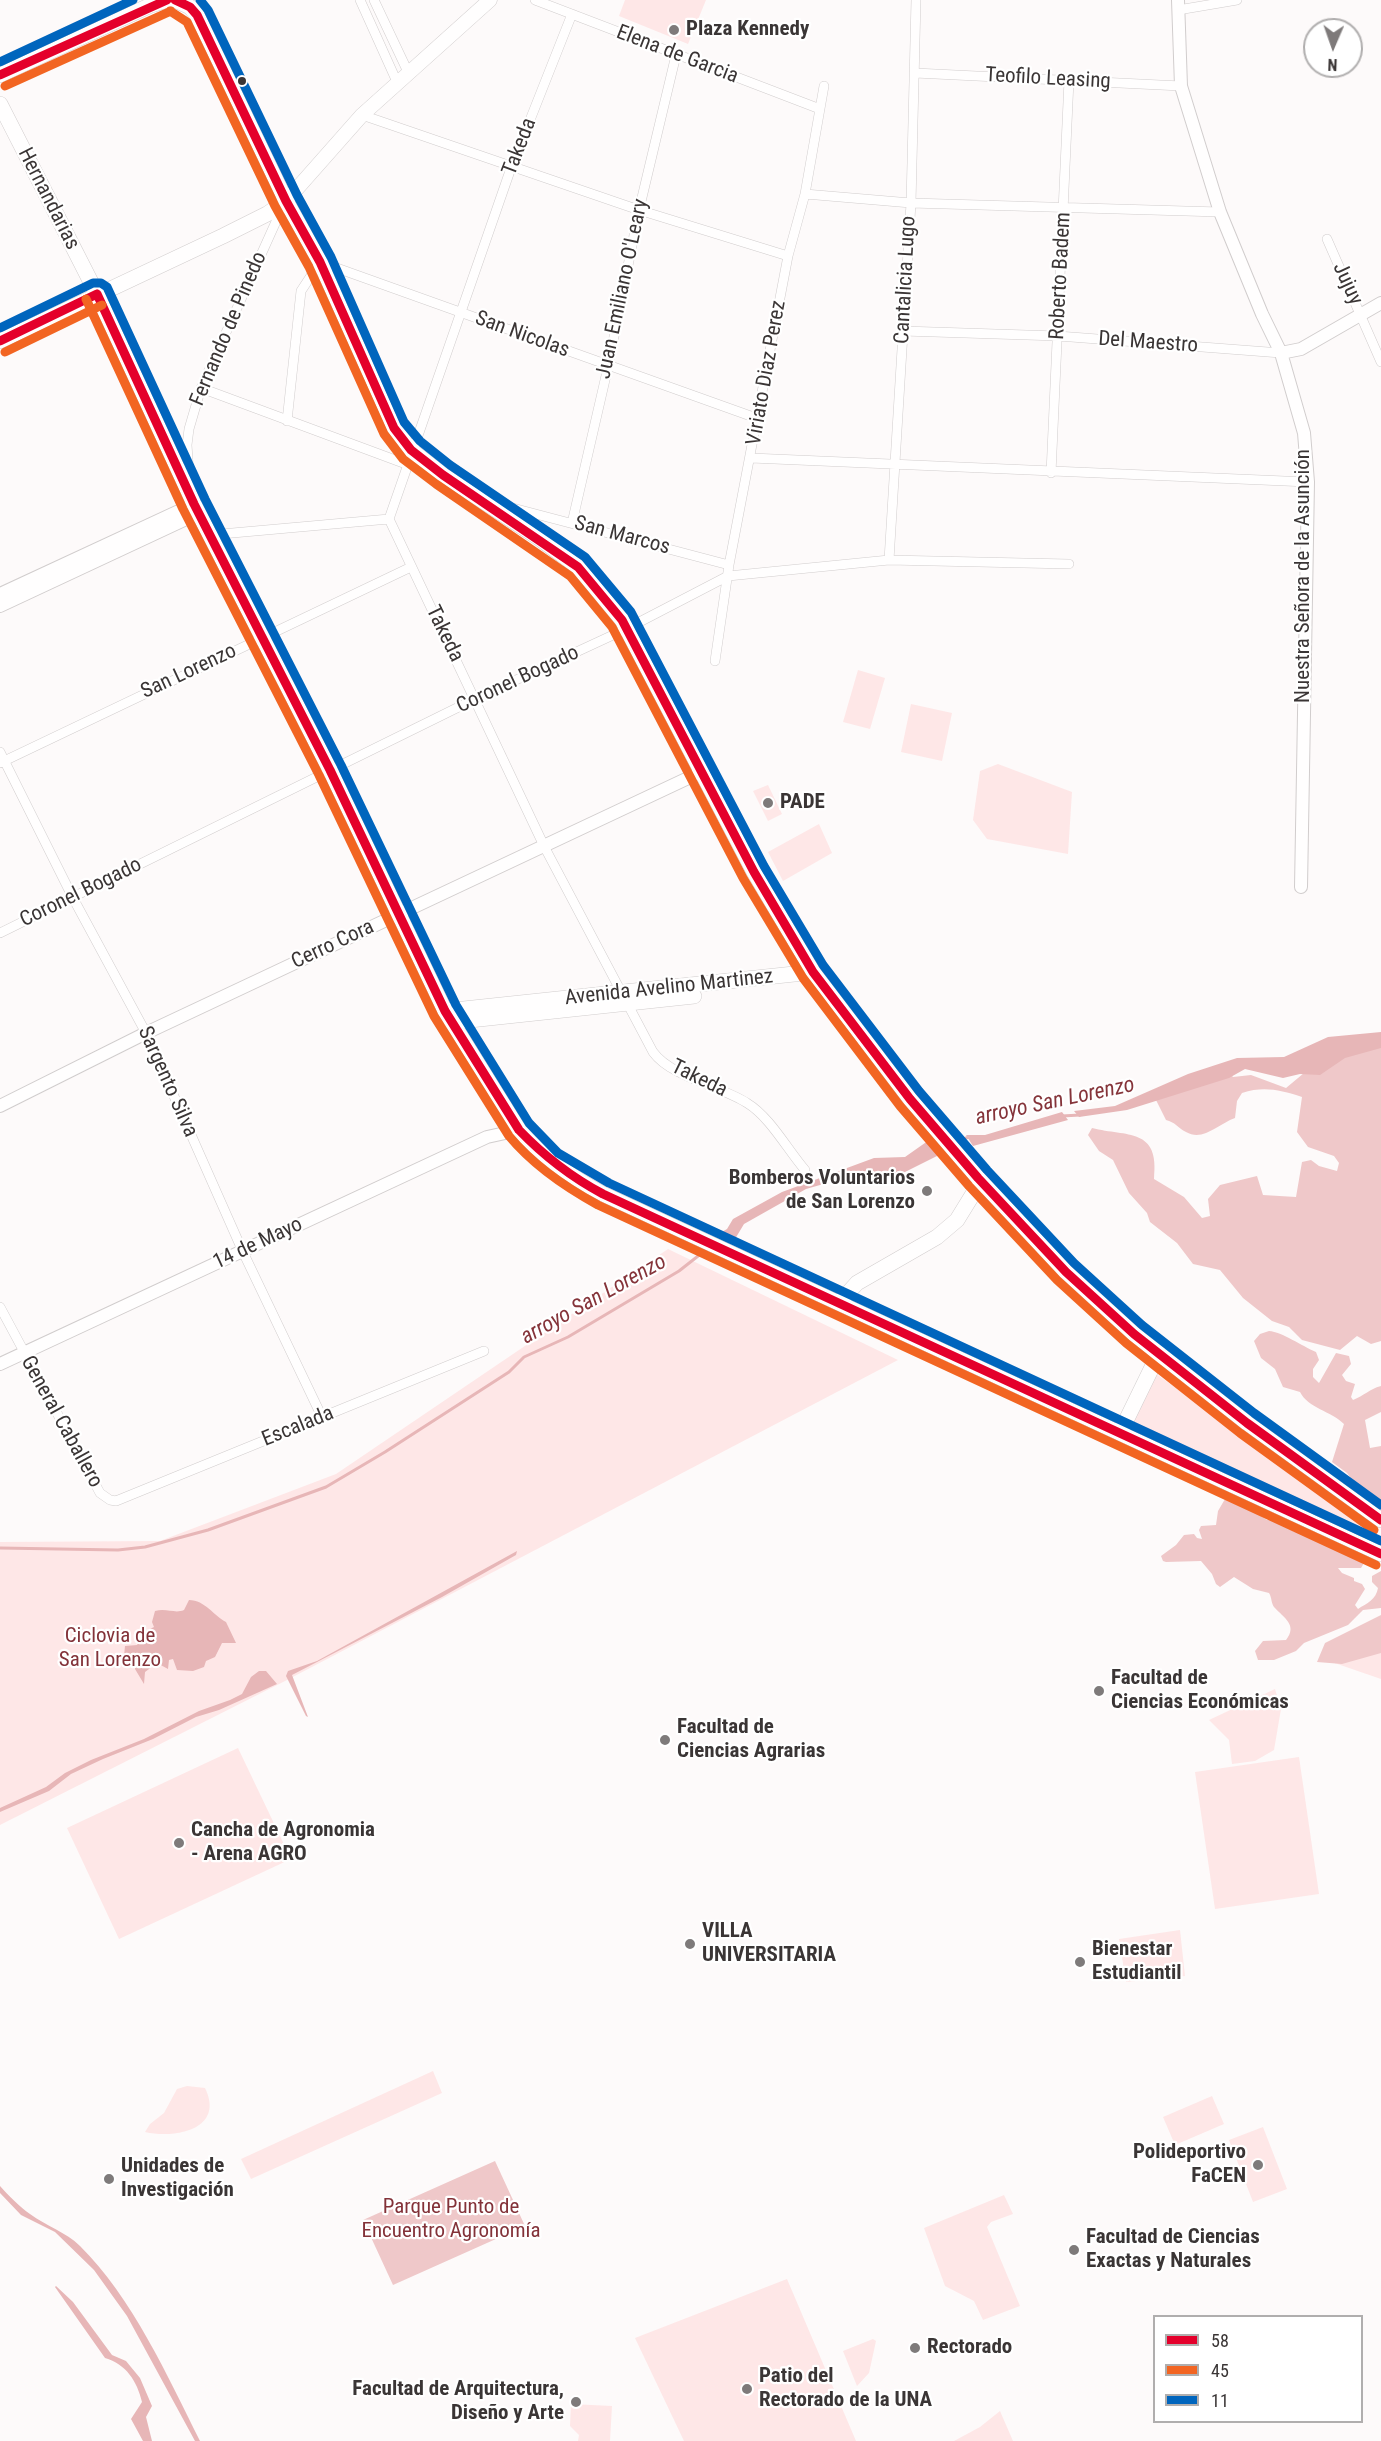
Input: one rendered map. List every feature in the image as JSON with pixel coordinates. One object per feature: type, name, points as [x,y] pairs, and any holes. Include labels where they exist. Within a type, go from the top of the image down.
[{"type":"main road","points":[[0,75],[155,2],[167,0]]},
{"type":"main road","points":[[175,0],[190,7],[197,15]]},
{"type":"main road","points":[[190,0],[286,201],[320,262],[408,457],[539,538],[578,567],[626,629],[700,772],[813,972],[910,1099],[979,1180],[1066,1272],[1159,1353],[1247,1423],[1381,1520]]},
{"type":"main road","name":"Fernando de Pinedo","points":[[286,201],[362,115],[490,0]]},
{"type":"main road","name":"Hernandarias","points":[[0,104],[97,294],[194,504],[330,770],[448,1017],[519,1130],[550,1162],[573,1178],[660,1221],[1120,1432],[1140,1445],[1381,1554]]},
{"type":"main road","points":[[0,341],[223,236],[267,214],[286,201]]},
{"type":"main road","name":"Avenida Avelino Martinez","points":[[448,1017],[625,998],[813,972]]},
{"type":"main road","points":[[840,1302],[857,1283],[937,1237],[957,1220],[979,1180]]},
{"type":"main road","points":[[1120,1432],[1159,1353]]},
{"type":"street","points":[[360,0],[403,77]]},
{"type":"street","points":[[374,0],[403,77]]},
{"type":"street","name":"Elena de Garcia","points":[[535,0],[820,109]]},
{"type":"street","name":"Cantalicia Lugo","points":[[889,560],[911,203],[916,0]]},
{"type":"street","points":[[1178,5],[1237,0]]},
{"type":"street","name":"Nuestra Señora de la Asunción","points":[[1178,5],[1181,86],[1220,212],[1262,314],[1281,353],[1304,433],[1308,482],[1301,887]]},
{"type":"street","name":"Takeda","points":[[572,14],[512,168],[408,457],[389,519],[545,848],[658,1059],[747,1102],[760,1113],[805,1170]]},
{"type":"street","name":"Juan Emiliano O'Leary","points":[[572,523],[608,367],[639,210],[675,55]]},
{"type":"street","name":"Teofilo Leasing","points":[[915,73],[1181,86]]},
{"type":"street","name":"Roberto Badem","points":[[1051,473],[1069,80]]},
{"type":"street","name":"Viriato Diaz Perez","points":[[716,661],[729,566],[788,256],[805,194],[824,86]]},
{"type":"street","points":[[362,115],[512,168],[788,256]]},
{"type":"street","points":[[805,194],[911,203],[1220,212]]},
{"type":"street","name":"Fernando de Pinedo","points":[[194,504],[187,445],[201,388],[286,201]]},
{"type":"street","name":"Jujuy","points":[[1327,239],[1381,362]]},
{"type":"street","points":[[287,421],[301,291],[320,262]]},
{"type":"street","name":"San Nicolas","points":[[320,262],[608,367],[759,418]]},
{"type":"street","name":"Del Maestro","points":[[903,331],[1058,336],[1281,353],[1301,349],[1381,303]]},
{"type":"street","points":[[201,388],[287,421],[408,457]]},
{"type":"street","points":[[751,459],[1308,482]]},
{"type":"street","name":"San Marcos","points":[[479,500],[729,566]]},
{"type":"street","points":[[0,594],[194,504]]},
{"type":"street","points":[[0,606],[194,504]]},
{"type":"street","points":[[210,535],[389,519]]},
{"type":"street","name":"Coronel Bogado","points":[[0,933],[476,699],[626,629],[728,576],[889,560],[1069,564]]},
{"type":"street","name":"San Lorenzo","points":[[1,759],[411,567]]},
{"type":"street","name":"Sargento Silva","points":[[1,759],[146,1033],[243,1252],[322,1417]]},
{"type":"street","name":"Cerro Cora","points":[[0,1106],[146,1033],[545,848],[700,772]]},
{"type":"street","name":"14 de Mayo","points":[[0,1364],[487,1137],[519,1130]]},
{"type":"street","name":"General Caballero","points":[[0,1308],[22,1354],[100,1493],[110,1500]]},
{"type":"street","name":"Escalada","points":[[110,1500],[116,1501],[484,1351]]},
{"type":"green space","name":"Plaza Kennedy","points":[[625,0],[706,0],[688,44],[619,16]]},
{"type":"green space","points":[[858,670],[885,678],[870,729],[843,722]]},
{"type":"green space","points":[[911,704],[952,713],[942,761],[901,752]]},
{"type":"green space","points":[[998,764],[1072,792],[1068,854],[987,839],[973,820],[980,771]]},
{"type":"green space","name":"PADE","points":[[768,785],[782,814],[768,821],[753,791]]},
{"type":"green space","points":[[819,824],[832,853],[783,881],[768,852]]},
{"type":"green space","points":[[1381,1046],[1381,1341],[1371,1344],[1357,1336],[1340,1350],[1302,1340],[1289,1327],[1272,1321],[1243,1298],[1220,1270],[1193,1264],[1177,1243],[1150,1222],[1147,1213],[1129,1193],[1113,1160],[1099,1151],[1088,1135],[1092,1128],[1129,1134],[1146,1142],[1152,1150],[1154,1179],[1184,1197],[1202,1218],[1210,1216],[1208,1199],[1220,1185],[1257,1176],[1263,1195],[1296,1197],[1302,1162],[1311,1160],[1319,1166],[1337,1171],[1339,1163],[1334,1156],[1308,1147],[1297,1132],[1302,1097],[1272,1090],[1242,1093],[1237,1101],[1235,1118],[1204,1134],[1192,1135],[1166,1120],[1154,1096],[1224,1067],[1233,1077],[1251,1075],[1286,1088],[1310,1068]]},
{"type":"green space","name":"Ciclovia de San Lorenzo","points":[[668,1249],[898,1360],[287,1680],[0,1825],[0,1542],[160,1541],[336,1474]]},
{"type":"green space","points":[[1269,1331],[1316,1352],[1319,1360],[1313,1369],[1313,1377],[1319,1383],[1336,1353],[1349,1356],[1351,1364],[1342,1375],[1346,1381],[1355,1384],[1351,1397],[1353,1400],[1381,1386],[1381,1412],[1365,1420],[1370,1448],[1381,1446],[1381,1503],[1359,1489],[1347,1473],[1332,1462],[1344,1424],[1308,1402],[1300,1392],[1283,1387],[1275,1369],[1261,1358],[1254,1341],[1260,1334]]},
{"type":"green space","points":[[1155,1373],[1381,1536],[1381,1542],[1125,1428]]},
{"type":"green space","points":[[1225,1499],[1235,1500],[1267,1520],[1284,1521],[1308,1536],[1320,1536],[1350,1554],[1361,1553],[1367,1558],[1361,1568],[1338,1568],[1342,1573],[1354,1578],[1354,1581],[1362,1584],[1365,1589],[1355,1605],[1358,1609],[1375,1596],[1378,1588],[1372,1582],[1372,1576],[1381,1571],[1381,1608],[1363,1610],[1348,1625],[1304,1643],[1296,1651],[1274,1660],[1258,1660],[1255,1651],[1263,1641],[1286,1640],[1291,1630],[1288,1622],[1273,1605],[1269,1593],[1253,1589],[1234,1577],[1220,1587],[1201,1561],[1166,1562],[1161,1556],[1176,1545],[1184,1535],[1194,1534],[1197,1538],[1202,1539],[1199,1530],[1201,1526],[1216,1525],[1218,1511]]},
{"type":"green space","points":[[1381,1615],[1381,1653],[1342,1664],[1317,1662],[1325,1643]]},
{"type":"green space","points":[[1381,1630],[1381,1679],[1320,1658]]},
{"type":"green space","points":[[1275,1689],[1281,1709],[1274,1750],[1255,1761],[1232,1764],[1229,1740],[1209,1720]]},
{"type":"green space","name":"Cancha de Agronomia - Arena AGRO","points":[[238,1748],[291,1859],[119,1939],[67,1828]]},
{"type":"green space","points":[[1299,1757],[1319,1894],[1215,1909],[1195,1772]]},
{"type":"green space","points":[[1180,1930],[1185,1976],[1126,1982],[1119,1939]]},
{"type":"green space","points":[[433,2071],[442,2093],[251,2179],[241,2159]]},
{"type":"green space","points":[[187,2086],[205,2088],[209,2102],[208,2113],[203,2122],[183,2132],[157,2134],[145,2132],[150,2124],[164,2113],[177,2089]]},
{"type":"green space","points":[[1212,2096],[1224,2124],[1175,2145],[1163,2117]]},
{"type":"green space","name":"Polideportivo FaCEN","points":[[1263,2127],[1287,2189],[1253,2202],[1229,2140]]},
{"type":"green space","name":"Parque Punto de Encuentro Agronomía","points":[[495,2161],[525,2226],[393,2285],[363,2220]]},
{"type":"green space","points":[[1004,2195],[1013,2214],[991,2222],[987,2227],[1020,2306],[983,2320],[974,2301],[945,2286],[924,2228]]},
{"type":"green space","name":"Patio del Rectorado de la UNA","points":[[787,2279],[856,2441],[684,2441],[635,2338]]},
{"type":"green space","points":[[873,2339],[876,2341],[869,2373],[857,2386],[843,2351]]},
{"type":"green space","points":[[571,2404],[612,2406],[610,2441],[578,2441],[579,2435],[570,2426]]},
{"type":"green space","points":[[1000,2411],[1013,2441],[954,2441],[980,2427]]},
{"type":"shaded area","points":[[1381,1032],[1381,1048],[1345,1058],[1320,1075],[1300,1074],[1283,1078],[1245,1069],[1229,1078],[1127,1110],[1079,1117],[1074,1111],[1115,1106],[1188,1074],[1237,1058],[1284,1057],[1328,1037]]},
{"type":"shaded area","points":[[1062,1112],[1068,1120],[973,1146],[966,1135],[985,1135]]},
{"type":"shaded area","points":[[932,1138],[943,1153],[899,1175],[862,1173],[806,1189],[744,1224],[735,1239],[729,1243],[715,1236],[727,1229],[733,1219],[782,1192],[874,1158],[905,1157]]},
{"type":"shaded area","points":[[517,1551],[516,1555],[442,1597],[292,1675],[308,1717],[306,1716],[286,1676],[288,1671],[317,1661]]},
{"type":"shaded area","points":[[189,1600],[205,1605],[226,1622],[236,1643],[222,1643],[215,1657],[206,1661],[204,1667],[193,1671],[177,1670],[173,1659],[169,1660],[168,1669],[157,1663],[145,1672],[144,1684],[135,1669],[135,1657],[124,1656],[125,1646],[137,1645],[146,1631],[154,1627],[152,1622],[155,1611],[184,1610]]},
{"type":"shaded area","points":[[259,1671],[266,1671],[277,1684],[103,1759],[71,1774],[49,1791],[0,1812],[0,1808],[46,1787],[65,1773],[91,1760],[144,1739],[199,1711],[242,1694],[251,1677]]},
{"type":"shaded area","points":[[0,2186],[30,2214],[74,2241],[99,2266],[148,2339],[200,2441],[195,2441],[127,2316],[94,2270],[55,2232],[21,2215],[0,2193]]},
{"type":"shaded area","points":[[56,2286],[73,2302],[112,2355],[126,2361],[140,2378],[152,2406],[146,2417],[152,2441],[143,2441],[131,2419],[142,2402],[134,2380],[119,2364],[105,2358]]},
{"type":"waterway","name":"arroyo San Lorenzo","points":[[1062,1116],[1080,1115]]},
{"type":"waterway","name":"arroyo San Lorenzo","points":[[952,1143],[969,1137]]},
{"type":"waterway","name":"arroyo San Lorenzo","points":[[0,1548],[118,1550],[145,1547],[208,1530],[326,1487],[509,1372],[524,1357],[568,1337],[679,1271],[707,1249]]},
{"type":"transit line","name":"11","points":[[0,62],[133,0]]},
{"type":"transit line","name":"58","points":[[0,75],[167,0]]},
{"type":"transit line","name":"58","points":[[175,0],[190,7],[197,15],[286,201],[320,262],[394,428],[411,450],[443,475],[578,567],[622,620],[754,872],[813,972],[910,1099],[978,1178],[1066,1272],[1134,1334],[1247,1423],[1381,1520]]},
{"type":"transit line","name":"11","points":[[200,0],[208,10],[297,195],[331,257],[404,422],[420,441],[450,465],[585,557],[631,612],[764,866],[823,965],[919,1091],[987,1170],[1074,1263],[1142,1325],[1254,1413],[1381,1505]]},
{"type":"transit line","name":"45","points":[[170,11],[187,22],[275,206],[309,267],[384,434],[403,459],[570,576],[612,627],[743,878],[803,978],[900,1106],[969,1186],[1057,1280],[1126,1343],[1240,1433],[1374,1530]]},
{"type":"transit line","name":"45","points":[[5,86],[171,11]]},
{"type":"transit line","name":"11","points":[[0,328],[93,283],[101,283],[107,287],[205,499],[341,765],[456,1005],[529,1123],[558,1153],[609,1183],[1381,1541]]},
{"type":"transit line","name":"58","points":[[97,294],[194,504],[330,770],[445,1011],[519,1130],[528,1140],[569,1173],[603,1194],[1381,1554]]},
{"type":"transit line","name":"58","points":[[0,341],[97,294]]},
{"type":"transit line","name":"45","points":[[86,299],[183,509],[319,775],[434,1016],[518,1147],[562,1183],[598,1205],[1376,1565]]},
{"type":"transit line","name":"45","points":[[5,352],[102,305]]},
{"type":"place","name":"Plaza Kennedy","points":[[674,30]]},
{"type":"place","name":"PADE","points":[[768,803]]},
{"type":"place","name":"Bomberos Voluntarios de San Lorenzo","points":[[927,1191]]},
{"type":"place","name":"Facultad de Ciencias Económicas","points":[[1099,1691]]},
{"type":"place","name":"Facultad de Ciencias Agrarias","points":[[665,1740]]},
{"type":"place","name":"Cancha de Agronomia - Arena AGRO","points":[[179,1843]]},
{"type":"place","name":"VILLA UNIVERSITARIA","points":[[690,1944]]},
{"type":"place","name":"Bienestar Estudiantil","points":[[1080,1962]]},
{"type":"place","name":"Polideportivo FaCEN","points":[[1258,2165]]},
{"type":"place","name":"Unidades de Investigación","points":[[109,2179]]},
{"type":"place","name":"Facultad de Ciencias Exactas y Naturales","points":[[1074,2250]]},
{"type":"place","name":"Rectorado","points":[[915,2348]]},
{"type":"place","name":"Patio del Rectorado de la UNA","points":[[747,2389]]},
{"type":"place","name":"Facultad de Arquitectura, Diseño y Arte","points":[[576,2402]]}]
